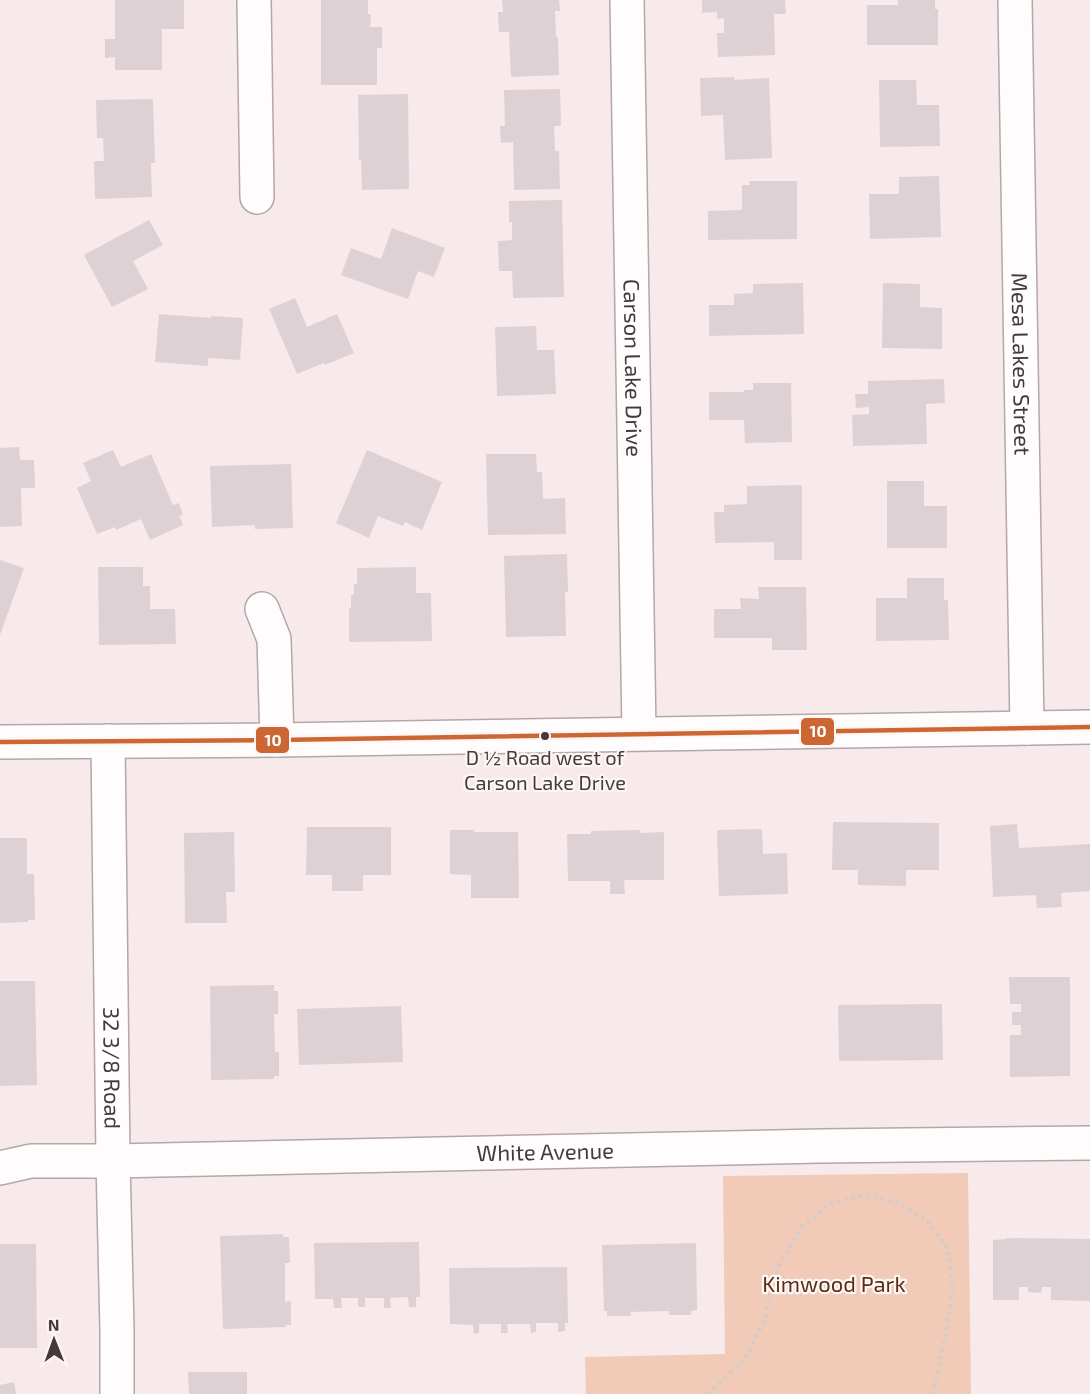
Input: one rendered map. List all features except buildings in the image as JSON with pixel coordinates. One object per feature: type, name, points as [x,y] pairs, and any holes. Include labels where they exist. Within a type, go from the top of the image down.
[{"type":"street","points":[[254,0],[257,197]]},
{"type":"street","name":"Carson Lake Drive","points":[[627,0],[639,733]]},
{"type":"street","name":"Mesa Lakes Street","points":[[1015,0],[1027,728]]},
{"type":"street","points":[[262,609],[274,639],[277,740]]},
{"type":"street","points":[[0,742],[277,740],[1090,727]]},
{"type":"street","name":"32 3/8 Road","points":[[108,741],[117,1394]]},
{"type":"street","name":"White Avenue","points":[[0,1168],[31,1161],[1090,1143]]},
{"type":"path","points":[[708,1394],[745,1359],[764,1321],[777,1269],[802,1227],[830,1203],[867,1195],[899,1203],[927,1221],[948,1249],[952,1288],[933,1394]]},
{"type":"green space","name":"Kimwood Park","points":[[968,1173],[971,1394],[586,1394],[585,1357],[725,1354],[723,1176]]},
{"type":"transit line","name":"10","points":[[0,742],[277,740],[1090,727]]},
{"type":"place","name":"D ½ Road west of Carson Lake Drive","points":[[545,736]]}]
